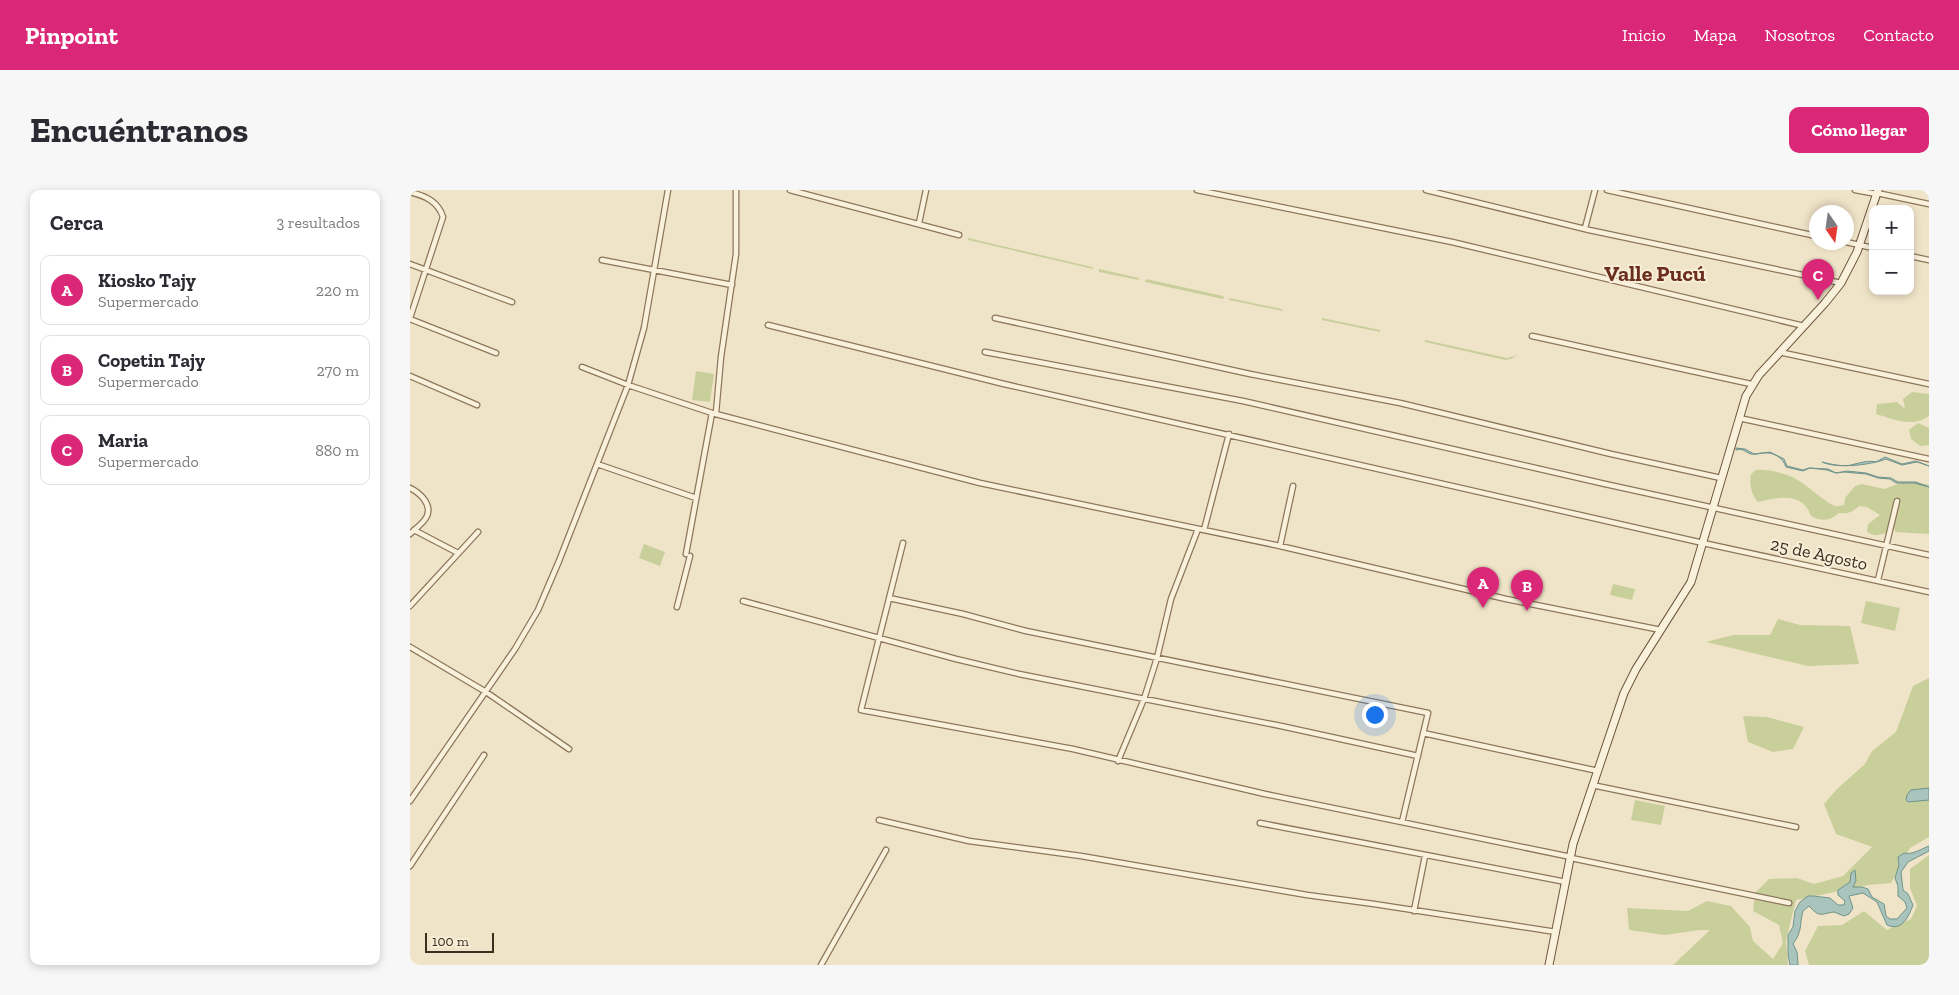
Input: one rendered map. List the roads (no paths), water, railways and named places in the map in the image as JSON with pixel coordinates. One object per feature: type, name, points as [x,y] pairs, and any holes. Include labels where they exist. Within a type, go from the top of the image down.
[{"type":"main road","points":[[1549,965],[1576,836],[1592,785],[1628,683],[1687,591],[1751,384],[1841,283],[1859,246],[1877,192]]},
{"type":"street","points":[[410,801],[512,654],[538,610],[628,385],[644,328],[668,190]]},
{"type":"street","points":[[677,607],[688,555],[696,498],[714,413],[736,254],[736,190]]},
{"type":"street","points":[[790,190],[959,235]]},
{"type":"street","points":[[919,223],[926,190]]},
{"type":"street","points":[[1197,190],[1452,242],[1561,270],[1804,326]]},
{"type":"street","points":[[1426,190],[1585,228],[1841,283]]},
{"type":"street","points":[[1585,228],[1595,190]]},
{"type":"street","points":[[1607,190],[1809,234]]},
{"type":"street","points":[[1855,190],[1877,192],[1929,204]]},
{"type":"street","points":[[410,192],[432,200],[442,214],[442,220],[410,319],[496,354]]},
{"type":"street","points":[[1854,244],[1869,247]]},
{"type":"street","points":[[1914,257],[1929,260]]},
{"type":"street","points":[[602,260],[732,284]]},
{"type":"street","points":[[410,264],[512,302]]},
{"type":"street","points":[[995,318],[1250,374],[1400,403],[1602,452],[1721,478]]},
{"type":"street","name":"25 de Agosto","points":[[768,325],[989,380],[1703,543],[1929,592]]},
{"type":"street","points":[[1532,336],[1751,384]]},
{"type":"street","points":[[984,352],[1243,401],[1929,555]]},
{"type":"street","points":[[1779,352],[1929,384]]},
{"type":"street","points":[[582,367],[628,385],[714,413],[980,484],[1198,528],[1506,599],[1661,630]]},
{"type":"street","points":[[410,376],[477,404]]},
{"type":"street","points":[[1739,418],[1929,458]]},
{"type":"street","points":[[1204,530],[1229,434]]},
{"type":"street","points":[[597,464],[696,498]]},
{"type":"street","points":[[1280,546],[1293,486]]},
{"type":"street","points":[[410,488],[418,493],[428,507],[427,516],[410,534]]},
{"type":"street","points":[[1878,580],[1897,501]]},
{"type":"street","points":[[1118,761],[1144,699],[1171,599],[1198,528]]},
{"type":"street","points":[[414,530],[458,553]]},
{"type":"street","points":[[410,606],[478,532]]},
{"type":"street","points":[[903,543],[860,710],[1072,749],[1265,794],[1789,903]]},
{"type":"street","points":[[889,598],[1026,631],[1428,713],[1402,822]]},
{"type":"street","points":[[743,601],[1019,674],[1418,756]]},
{"type":"street","points":[[410,647],[486,692],[569,749]]},
{"type":"street","points":[[1424,734],[1598,770]]},
{"type":"street","points":[[410,866],[484,755]]},
{"type":"street","points":[[1592,785],[1796,827]]},
{"type":"street","points":[[879,820],[969,841],[1081,856],[1298,894],[1556,932]]},
{"type":"street","points":[[1260,823],[1566,882]]},
{"type":"street","points":[[821,965],[886,850]]},
{"type":"street","points":[[1414,911],[1425,856]]},
{"type":"water","points":[[1736,448],[1745,449],[1754,454],[1751,454],[1742,450],[1736,450]]},
{"type":"water","points":[[1778,456],[1784,459],[1787,466],[1803,470],[1810,468],[1803,471],[1786,467]]},
{"type":"water","points":[[1885,457],[1902,464],[1916,461],[1929,466],[1917,462],[1902,465],[1886,459],[1876,462]]},
{"type":"water","points":[[1867,462],[1876,462],[1863,464],[1844,466]]},
{"type":"water","points":[[1847,471],[1866,473],[1878,477],[1891,478],[1898,482],[1916,482],[1929,487],[1914,483],[1896,483],[1890,479],[1878,478],[1866,474],[1836,473]]},
{"type":"water","points":[[1929,788],[1929,800],[1908,802],[1906,800],[1911,790]]},
{"type":"water","points":[[1929,846],[1929,851],[1908,862],[1901,872],[1903,890],[1908,894],[1913,905],[1907,918],[1901,925],[1892,927],[1887,925],[1877,902],[1863,893],[1849,896],[1853,908],[1849,914],[1844,916],[1834,912],[1818,914],[1809,906],[1803,911],[1800,931],[1793,944],[1797,952],[1798,965],[1790,965],[1788,935],[1793,927],[1795,911],[1800,902],[1808,896],[1813,896],[1830,898],[1838,905],[1844,905],[1845,901],[1838,895],[1838,890],[1850,882],[1851,873],[1855,870],[1856,881],[1853,887],[1868,889],[1872,897],[1884,904],[1886,916],[1890,919],[1897,919],[1907,908],[1905,902],[1898,896],[1898,886],[1895,878],[1899,865],[1898,857],[1904,853],[1914,852]]},
{"type":"place","name":"Maria","points":[[1818,300]]},
{"type":"place","name":"Kiosko Tajy","points":[[1483,608]]},
{"type":"place","name":"Copetin Tajy","points":[[1527,611]]},
{"type":"district","name":"Valle Pucú","points":[[1655,273]]}]
